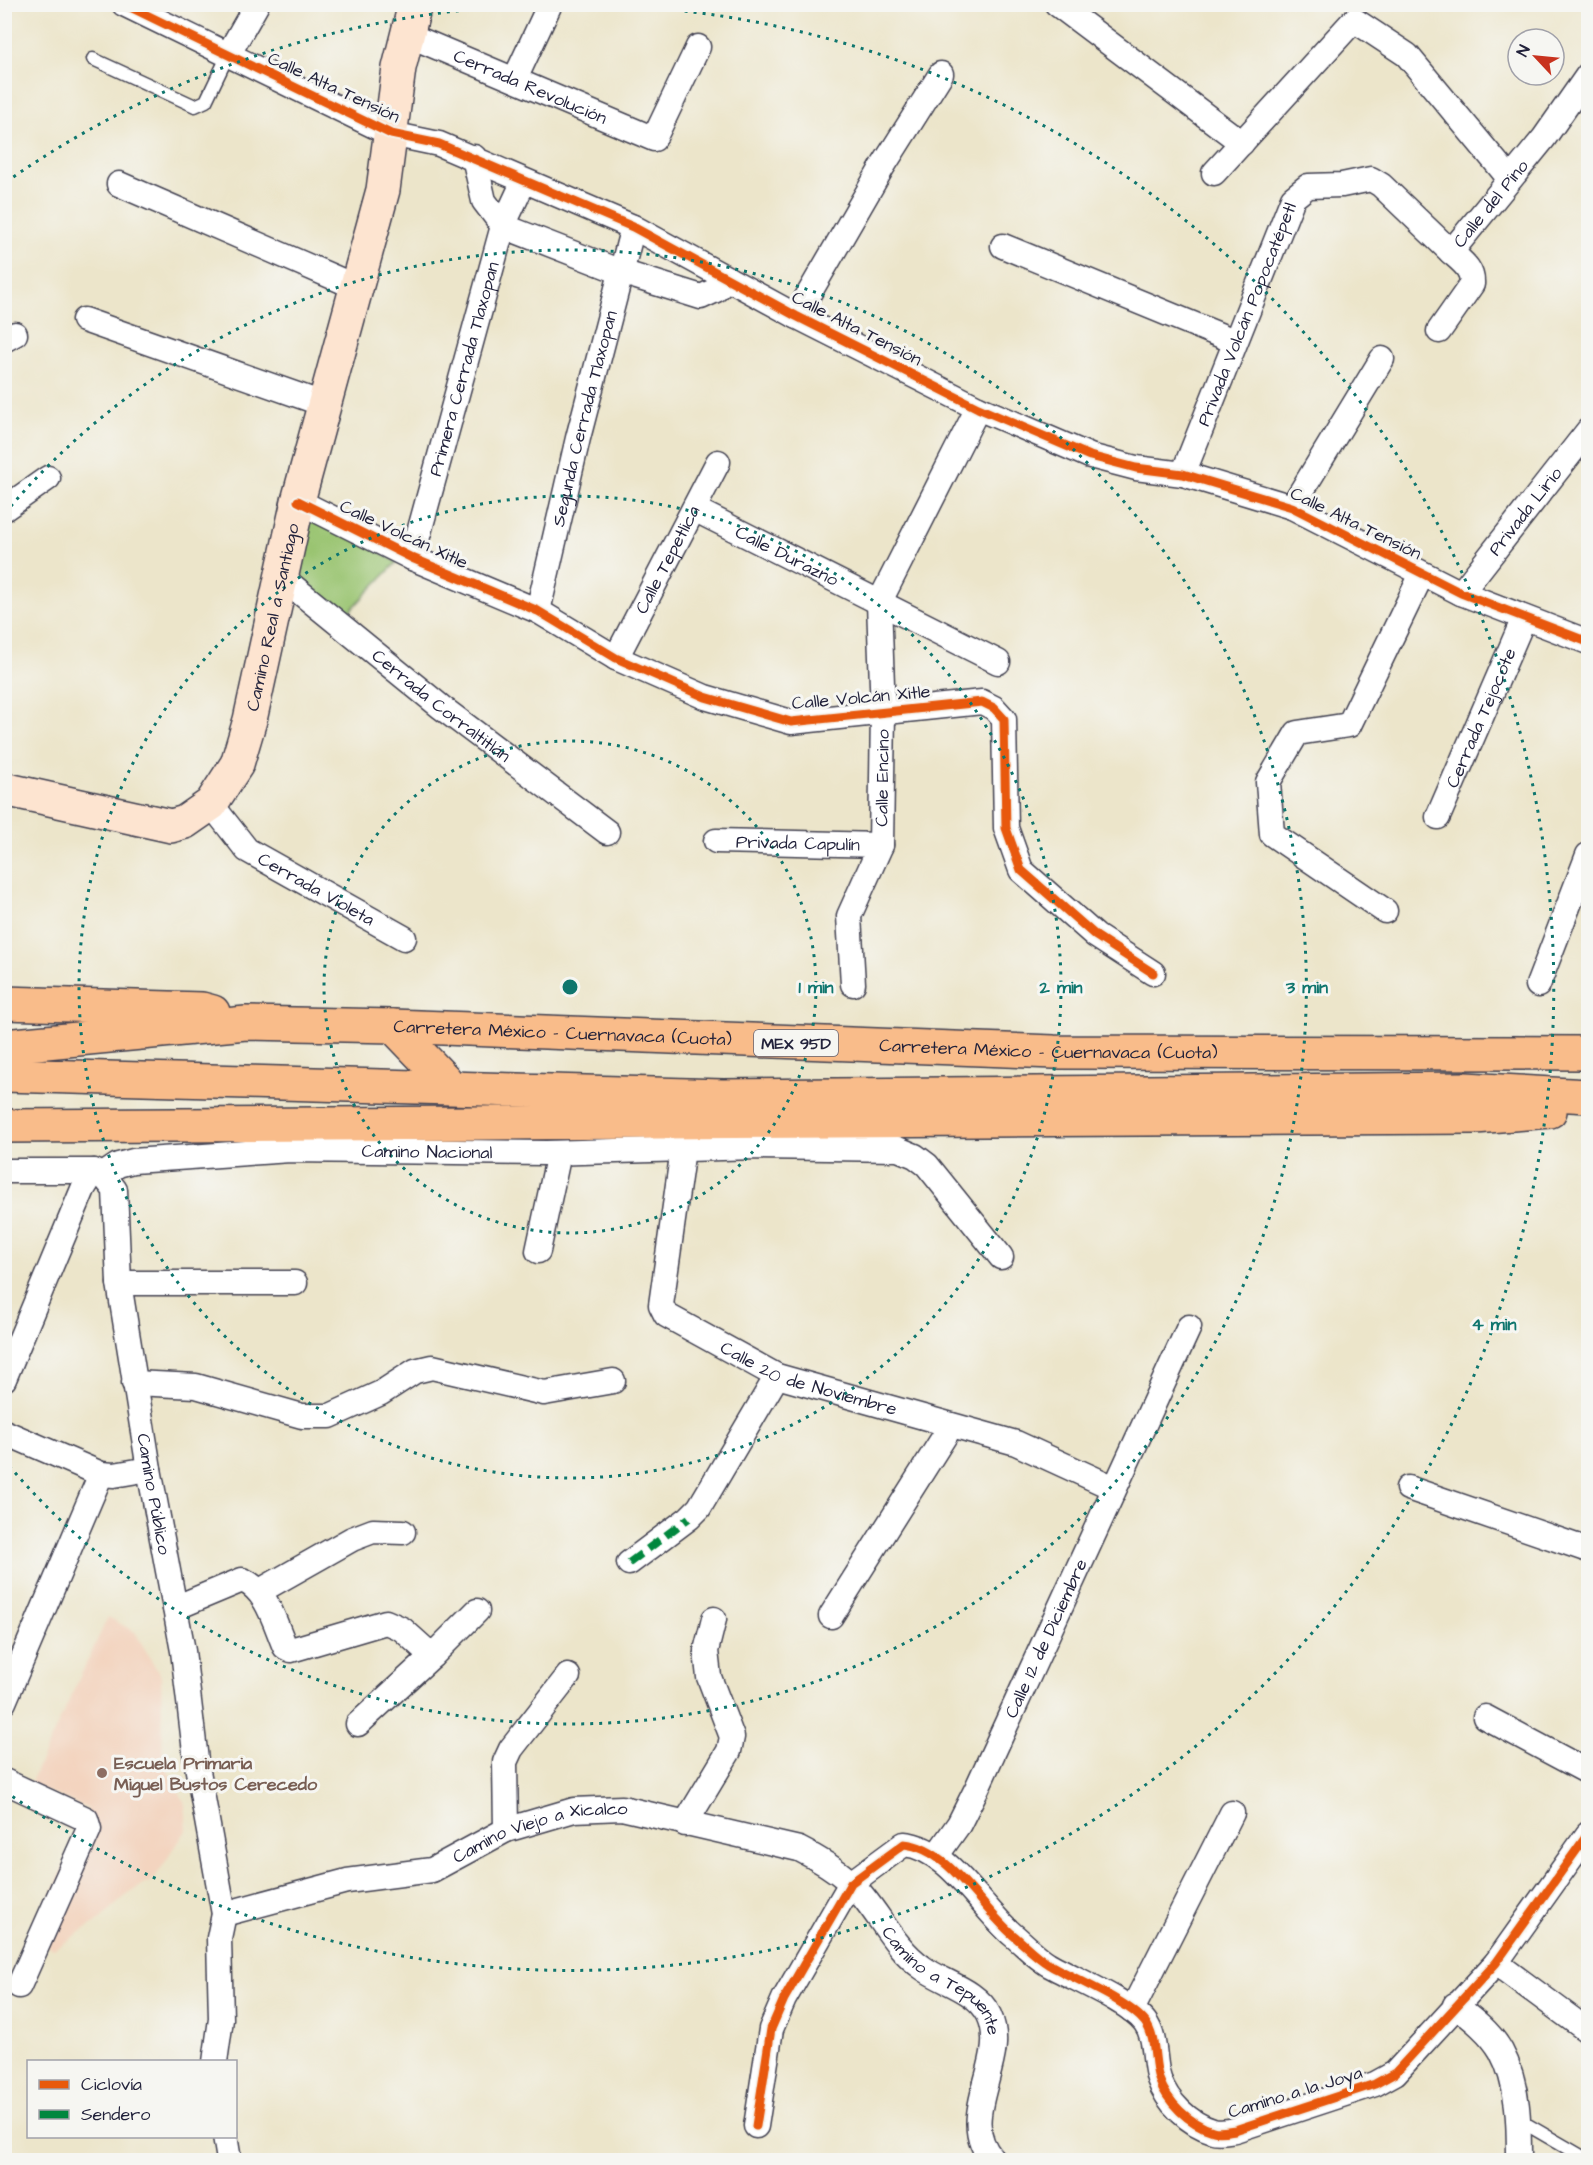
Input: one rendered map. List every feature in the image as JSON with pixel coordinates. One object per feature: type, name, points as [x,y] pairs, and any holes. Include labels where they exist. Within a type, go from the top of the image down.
[{"type":"highway","points":[[4,1003],[202,1009],[246,1023]]},
{"type":"highway","name":"Carretera México - Cuernavaca (Cuota)","points":[[4,1046],[246,1023],[393,1026],[1054,1052],[1588,1053]]},
{"type":"highway","points":[[393,1026],[445,1080]]},
{"type":"highway","points":[[4,1062],[709,1090],[923,1082],[993,1073],[1054,1052]]},
{"type":"highway","points":[[4,1075],[723,1096],[1465,1089],[1588,1096]]},
{"type":"highway","points":[[4,1126],[1475,1117],[1588,1108]]},
{"type":"street","name":"Calle Alta Tensión","points":[[124,4],[391,134],[439,144],[633,227],[796,316],[978,408],[1090,456],[1137,468],[1183,474],[1293,507],[1461,593],[1588,642]]},
{"type":"street","points":[[228,56],[256,4]]},
{"type":"street","points":[[515,79],[550,4]]},
{"type":"street","points":[[1057,4],[1242,143]]},
{"type":"street","name":"Cerrada Revolución","points":[[410,19],[515,79],[654,139],[698,47]]},
{"type":"street","name":"Camino Real a Santiago","points":[[4,789],[171,826],[185,822],[212,804],[237,764],[250,720],[298,501],[383,190],[410,19]]},
{"type":"street","points":[[1214,173],[1354,20],[1407,55],[1510,179]]},
{"type":"street","points":[[796,316],[883,165],[941,74]]},
{"type":"street","name":"Calle del Pino","points":[[1439,331],[1472,284],[1473,275],[1468,267],[1452,252],[1544,138],[1588,75]]},
{"type":"street","points":[[474,158],[484,201],[503,226],[621,272],[701,297],[716,290],[728,279]]},
{"type":"street","name":"Privada Volcán Popocatépetl","points":[[1183,474],[1234,341],[1293,198],[1308,186],[1342,185],[1371,180],[1381,185],[1452,252]]},
{"type":"street","name":"Primera Cerrada Tlaxopan","points":[[412,558],[503,226],[524,181]]},
{"type":"street","points":[[119,184],[356,287]]},
{"type":"street","name":"Segunda Cerrada Tlaxopan","points":[[538,611],[578,438],[633,227]]},
{"type":"street","points":[[1003,246],[1234,341]]},
{"type":"street","points":[[84,320],[323,404]]},
{"type":"street","points":[[1293,507],[1382,359]]},
{"type":"street","name":"Calle Encino","points":[[853,984],[849,916],[881,844],[883,712],[879,603],[978,408]]},
{"type":"street","name":"Privada Lirio","points":[[1461,593],[1588,431]]},
{"type":"street","name":"Calle Tepetlica","points":[[616,658],[718,462]]},
{"type":"street","points":[[4,509],[48,478]]},
{"type":"street","name":"Calle Volcán Xitle","points":[[298,501],[412,558],[538,611],[616,658],[705,697],[791,722],[982,702],[994,708],[1004,719],[1006,828],[1021,870],[1096,936],[1153,973]]},
{"type":"street","name":"Calle Durazno","points":[[694,509],[998,663]]},
{"type":"street","points":[[1385,912],[1272,834],[1268,782],[1297,733],[1348,725],[1422,574]]},
{"type":"street","name":"Cerrada Corraltitlán","points":[[280,576],[441,707],[607,832]]},
{"type":"street","name":"Cerrada Tejocote","points":[[1438,817],[1524,618]]},
{"type":"street","name":"Cerrada Violeta","points":[[212,804],[247,850],[404,938]]},
{"type":"street","name":"Privada Capulín","points":[[716,841],[881,844]]},
{"type":"street","points":[[1538,985],[1588,855]]},
{"type":"street","name":"Camino Nacional","points":[[99,1173],[133,1161],[290,1150],[559,1153],[757,1147],[898,1149],[915,1156],[927,1165],[1001,1257]]},
{"type":"street","name":"Calle 20 de Noviembre","points":[[683,1149],[661,1305],[666,1315],[777,1376],[1016,1443],[1114,1488]]},
{"type":"street","points":[[538,1251],[559,1153]]},
{"type":"street","points":[[4,1171],[99,1173]]},
{"type":"street","points":[[4,1379],[83,1189],[99,1173]]},
{"type":"street","name":"Camino Público","points":[[99,1173],[115,1191],[119,1283],[134,1383],[175,1608],[196,1760],[224,1914],[219,1938],[221,2019],[215,2060]]},
{"type":"street","points":[[119,1283],[294,1284]]},
{"type":"street","name":"Calle 12 de Diciembre","points":[[937,1855],[959,1824],[977,1788],[1189,1327]]},
{"type":"street","points":[[134,1383],[196,1386],[302,1416],[330,1416],[381,1393],[415,1371],[432,1367],[544,1392],[613,1381]]},
{"type":"street","points":[[629,1563],[689,1518],[710,1492],[777,1376]]},
{"type":"street","points":[[831,1616],[951,1426]]},
{"type":"street","points":[[4,1432],[101,1474],[114,1475],[149,1470]]},
{"type":"street","points":[[4,1702],[101,1474]]},
{"type":"street","points":[[1408,1488],[1588,1550]]},
{"type":"street","points":[[260,1591],[352,1539],[373,1531],[404,1532]]},
{"type":"street","points":[[175,1608],[242,1580],[252,1584],[260,1591],[285,1647],[291,1650],[386,1622],[402,1629],[432,1656]]},
{"type":"street","points":[[358,1724],[477,1611]]},
{"type":"street","points":[[685,1824],[729,1751],[732,1737],[709,1677],[706,1652],[714,1618]]},
{"type":"street","points":[[506,1830],[504,1762],[511,1749],[568,1676]]},
{"type":"street","points":[[1485,1717],[1588,1772]]},
{"type":"street","points":[[4,1780],[86,1819],[89,1829],[20,1986]]},
{"type":"street","name":"Camino Viejo a Xicalco","points":[[224,1914],[347,1881],[432,1870],[506,1830],[574,1810],[622,1808],[799,1849],[824,1862],[850,1883]]},
{"type":"street","points":[[1132,2010],[1232,1813]]},
{"type":"street","points":[[1519,2160],[1519,2120],[1514,2092],[1501,2052],[1479,2024],[1455,2005],[1496,1963],[1588,1834]]},
{"type":"street","points":[[756,2126],[771,2029],[806,1957],[850,1883],[904,1844],[919,1845],[937,1855]]},
{"type":"street","name":"Camino a la Joya","points":[[937,1855],[1007,1930],[1045,1962],[1132,2010],[1145,2022],[1153,2042],[1158,2078],[1168,2098],[1179,2110],[1214,2132],[1235,2130],[1375,2084],[1395,2073],[1455,2005]]},
{"type":"street","name":"Camino a Tepuente","points":[[850,1883],[904,1952],[924,1969],[976,1998],[989,2015],[994,2034],[988,2076],[979,2108],[978,2130],[993,2160]]},
{"type":"street","points":[[1496,1963],[1588,2031]]},
{"type":"street","points":[[225,2138],[229,2160]]},
{"type":"lane","points":[[93,59],[195,106],[206,101],[228,56]]},
{"type":"lane","points":[[1519,2120],[1588,2160]]},
{"type":"shaded area","name":"Escuela Primaria Miguel Bustos Cerecedo","points":[[108,1617],[135,1632],[161,1677],[163,1762],[185,1803],[187,1829],[154,1879],[130,1892],[98,1921],[54,1949],[32,1940],[88,1809],[30,1784]]},
{"type":"green space","points":[[304,510],[397,562],[346,615],[300,583]]},
{"type":"marked path","points":[[629,1563],[689,1518]]},
{"type":"cycle path","points":[[124,4],[391,134],[439,144],[633,227],[796,316],[978,408],[1090,456],[1136,468],[1183,474],[1292,507],[1461,593],[1588,642]]},
{"type":"cycle path","points":[[298,501],[412,558],[538,611],[616,658],[705,697],[791,722],[982,702],[994,708],[1004,719],[1006,828],[1021,870],[1096,936],[1153,973]]},
{"type":"cycle path","points":[[756,2126],[771,2029],[784,1999],[851,1883],[904,1844],[920,1848],[950,1867],[1001,1923],[1043,1961],[1114,1998],[1137,2014],[1149,2028],[1157,2072],[1167,2096],[1187,2118],[1204,2128],[1221,2132],[1235,2130],[1375,2084],[1395,2073],[1496,1963],[1588,1834]]},
{"type":"place","name":"Escuela Primaria Miguel Bustos Cerecedo","points":[[102,1773]]}]
